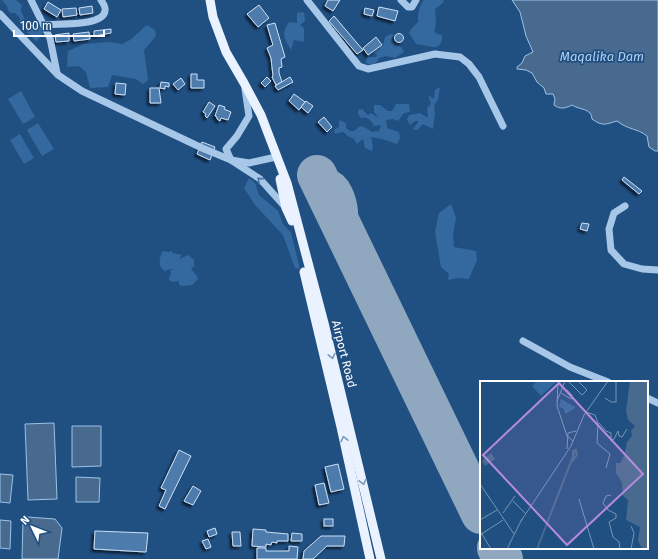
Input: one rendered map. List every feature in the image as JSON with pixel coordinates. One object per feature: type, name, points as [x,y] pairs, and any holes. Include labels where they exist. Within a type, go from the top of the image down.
[{"type":"main road","name":"Airport Road","points":[[210,0],[213,17],[226,52],[261,115],[287,183],[324,323],[381,559]]},
{"type":"main road","name":"Airport Road","points":[[276,157],[286,208],[290,215],[306,279],[370,559]]},
{"type":"street","points":[[32,0],[50,38],[58,75]]},
{"type":"street","points":[[44,25],[89,22],[97,19],[105,13],[106,10],[100,0]]},
{"type":"street","points":[[307,0],[359,66],[368,69],[435,54],[460,57],[469,64],[479,77],[503,126]]},
{"type":"street","points":[[401,0],[408,7],[412,7],[416,0]]},
{"type":"street","points":[[0,14],[58,75],[82,91],[128,111],[202,148],[232,160],[249,163],[276,157]]},
{"type":"street","points":[[244,82],[249,116],[237,136],[226,149],[232,160],[260,179],[286,208]]},
{"type":"street","points":[[625,206],[614,213],[609,228],[611,250],[624,264],[642,269],[658,270]]},
{"type":"street","points":[[522,340],[570,367],[605,381]]},
{"type":"street","points":[[648,398],[658,403]]},
{"type":"shaded area","points":[[2,0],[16,0],[22,5],[21,10],[25,20],[23,24],[19,22],[20,18],[15,13],[11,13],[8,10],[7,6]]},
{"type":"shaded area","points":[[424,0],[443,0],[444,2],[435,9],[436,24],[434,31],[437,34],[442,35],[442,41],[437,47],[416,44],[409,33],[418,22],[419,10]]},
{"type":"shaded area","points":[[304,12],[305,21],[300,25],[304,28],[304,42],[294,40],[291,50],[284,36],[285,30],[289,22],[297,23],[297,13]]},
{"type":"shaded area","points":[[35,19],[43,32],[36,41],[27,32],[32,27]]},
{"type":"shaded area","points":[[147,25],[155,30],[156,36],[144,50],[148,80],[143,84],[136,79],[112,75],[108,87],[90,88],[86,72],[79,66],[67,67],[68,51],[84,44],[109,42],[122,44],[130,40]]},
{"type":"shaded area","points":[[391,34],[394,35],[392,38],[395,44],[402,48],[404,52],[395,58],[386,56],[379,58],[374,64],[366,63],[368,57],[376,57],[377,55],[374,53],[375,51],[383,46],[385,37]]},
{"type":"shaded area","points":[[440,87],[438,99],[434,106],[435,114],[433,129],[423,124],[417,130],[413,129],[419,121],[415,121],[410,125],[407,120],[409,115],[420,113],[428,118],[427,108],[431,104],[428,95],[434,99],[435,90]]},
{"type":"shaded area","points":[[21,91],[35,117],[23,124],[8,99]]},
{"type":"shaded area","points":[[396,104],[409,104],[410,112],[404,113],[398,121],[393,119],[386,120],[387,128],[399,132],[400,138],[397,144],[371,137],[373,146],[372,151],[365,148],[363,139],[357,144],[353,138],[347,136],[343,132],[335,134],[334,130],[339,127],[339,120],[346,123],[346,128],[350,131],[354,131],[360,126],[372,132],[379,131],[381,125],[374,126],[369,119],[361,118],[358,114],[358,110],[362,109],[368,115],[371,113],[379,118],[374,112],[374,105],[380,105],[388,111],[392,111]]},
{"type":"shaded area","points":[[38,123],[54,149],[42,156],[27,130]]},
{"type":"shaded area","points":[[20,134],[34,158],[24,164],[10,140]]},
{"type":"shaded area","points":[[249,178],[255,183],[259,195],[278,211],[283,224],[291,233],[300,269],[295,268],[283,235],[255,205],[244,188]]},
{"type":"shaded area","points":[[451,204],[456,218],[453,235],[454,247],[476,251],[477,260],[469,279],[458,278],[448,280],[449,274],[441,267],[435,232],[439,213]]},
{"type":"shaded area","points":[[171,251],[182,255],[179,259],[188,255],[194,260],[194,266],[191,269],[198,279],[192,285],[181,286],[179,281],[172,282],[169,280],[170,270],[174,270],[171,269],[164,271],[160,264],[162,252]]},
{"type":"water","name":"Maqalika Dam","points":[[512,0],[658,0],[658,151],[655,151],[649,147],[647,136],[617,121],[602,124],[592,119],[588,111],[572,105],[563,108],[556,107],[554,105],[555,99],[553,94],[546,94],[544,88],[537,82],[532,73],[526,70],[517,69],[525,56],[533,52],[526,36],[520,12]]},
{"type":"water","points":[[54,423],[57,499],[28,500],[25,424]]},
{"type":"water","points":[[72,426],[101,426],[101,466],[72,467]]},
{"type":"water","points":[[0,474],[13,475],[10,503],[0,502]]},
{"type":"water","points":[[76,477],[100,478],[99,502],[76,502]]},
{"type":"water","points":[[27,517],[55,519],[62,528],[58,559],[22,559],[23,519]]},
{"type":"water","points":[[0,520],[11,521],[10,549],[0,548]]},
{"type":"building","points":[[328,0],[340,0],[333,11],[325,6]]},
{"type":"building","points":[[48,2],[61,10],[57,17],[44,9]]},
{"type":"building","points":[[259,5],[269,18],[258,27],[247,14]]},
{"type":"building","points":[[92,6],[93,13],[80,15],[79,8]]},
{"type":"building","points":[[379,7],[398,11],[395,21],[377,16]]},
{"type":"building","points":[[76,8],[77,15],[63,17],[62,9]]},
{"type":"building","points":[[365,8],[374,10],[372,16],[364,14]]},
{"type":"building","points":[[334,16],[363,50],[357,54],[329,21]]},
{"type":"building","points":[[275,23],[285,57],[281,59],[282,67],[279,68],[282,82],[276,85],[272,77],[271,58],[267,48],[273,45],[267,25]]},
{"type":"building","points":[[111,29],[111,33],[94,36],[94,31]]},
{"type":"building","points":[[89,32],[90,39],[74,41],[73,34]]},
{"type":"building","points":[[69,33],[69,41],[56,42],[55,35]]},
{"type":"building","points":[[397,34],[401,34],[403,38],[401,42],[397,42],[395,40],[395,36]]},
{"type":"building","points":[[376,37],[382,45],[368,55],[363,48]]},
{"type":"building","points":[[191,74],[197,74],[197,80],[204,80],[204,88],[191,88]]},
{"type":"building","points":[[267,77],[271,81],[265,87],[261,83]]},
{"type":"building","points":[[290,77],[293,82],[278,90],[275,86]]},
{"type":"building","points":[[181,78],[185,84],[178,90],[173,84]]},
{"type":"building","points":[[161,82],[169,83],[169,87],[165,86],[165,89],[160,88]]},
{"type":"building","points":[[116,83],[126,84],[125,95],[115,94]]},
{"type":"building","points":[[150,88],[159,88],[161,103],[150,103]]},
{"type":"building","points":[[294,94],[305,102],[299,110],[289,101]]},
{"type":"building","points":[[306,101],[313,106],[308,113],[301,107]]},
{"type":"building","points":[[209,102],[215,106],[207,118],[205,116],[206,114],[203,112]]},
{"type":"building","points":[[219,105],[225,107],[224,109],[231,112],[228,120],[221,118],[220,121],[215,116]]},
{"type":"building","points":[[324,117],[332,127],[327,132],[318,122]]},
{"type":"building","points":[[202,142],[215,147],[210,160],[197,154]]},
{"type":"building","points":[[624,177],[642,191],[639,194],[622,180]]},
{"type":"building","points":[[582,223],[589,224],[587,231],[580,229]]},
{"type":"building","points":[[179,450],[191,456],[165,509],[159,506],[166,490],[161,488]]},
{"type":"building","points":[[338,464],[344,489],[331,492],[325,467]]},
{"type":"building","points":[[324,483],[329,503],[319,505],[315,485]]},
{"type":"building","points":[[193,486],[201,491],[193,505],[184,501]]},
{"type":"building","points":[[324,519],[333,519],[333,526],[324,526]]},
{"type":"building","points":[[215,528],[217,534],[209,537],[207,531]]},
{"type":"building","points":[[253,529],[288,534],[288,541],[277,541],[277,543],[272,542],[271,545],[266,544],[266,547],[252,546]]},
{"type":"building","points":[[95,531],[148,533],[146,552],[94,549]]},
{"type":"building","points":[[232,532],[240,532],[241,546],[233,546]]},
{"type":"building","points":[[292,533],[302,534],[302,541],[291,541]]},
{"type":"building","points":[[321,536],[345,536],[344,546],[327,546],[313,559],[303,559],[304,551]]},
{"type":"building","points":[[208,539],[211,547],[206,549],[202,541]]},
{"type":"building","points":[[289,546],[298,547],[297,559],[257,559],[257,548],[266,548],[266,551],[289,551]]},
{"type":"taxiway","points":[[338,217],[315,194],[314,185],[323,177],[335,179],[342,186],[347,196],[350,211],[349,233],[354,251]]},
{"type":"runway","points":[[317,175],[480,512]]},
{"type":"runway","points":[[498,549],[503,559]]}]
